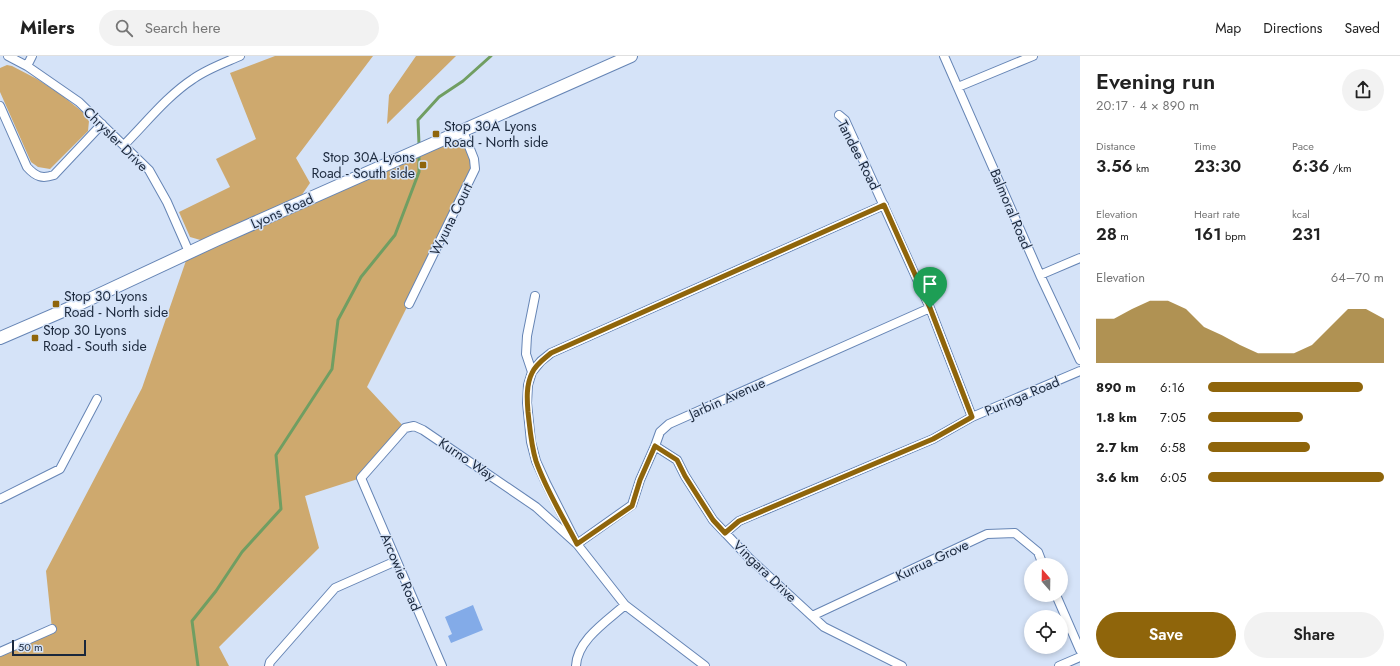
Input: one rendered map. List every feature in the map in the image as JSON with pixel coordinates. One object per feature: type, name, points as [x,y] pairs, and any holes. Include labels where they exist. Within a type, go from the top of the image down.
[{"type":"street","name":"Chrysler Drive","points":[[8,56],[27,66],[79,102],[148,170],[158,184],[189,252]]},
{"type":"street","points":[[27,66],[32,56]]},
{"type":"street","points":[[124,145],[176,91],[192,79],[210,69],[240,56]]},
{"type":"street","name":"Lyons Road","points":[[0,338],[79,304],[189,252],[630,56]]},
{"type":"street","name":"Balmoral Road","points":[[944,56],[1040,275],[1080,360]]},
{"type":"street","points":[[958,87],[1033,56]]},
{"type":"street","points":[[0,106],[27,168],[34,175],[43,178],[54,175],[102,124]]},
{"type":"street","name":"Tandee Road","points":[[839,115],[845,120],[930,308],[972,417]]},
{"type":"street","name":"Wyuna Court","points":[[409,304],[475,169],[474,159],[462,131]]},
{"type":"street","points":[[705,666],[625,605],[577,544],[546,483],[531,442],[527,403],[528,384],[532,372],[541,361],[551,353],[884,205]]},
{"type":"street","points":[[1040,275],[1080,258]]},
{"type":"street","points":[[532,372],[526,354],[527,336],[535,296]]},
{"type":"street","name":"Jarbin Avenue","points":[[577,544],[632,506],[640,480],[660,432],[669,424],[930,308]]},
{"type":"street","name":"Puringa Road","points":[[725,533],[739,521],[933,439],[972,417],[1080,370]]},
{"type":"street","points":[[0,500],[60,469],[97,399]]},
{"type":"street","name":"Kurno Way","points":[[361,478],[405,428],[414,426],[423,430],[536,507],[577,544]]},
{"type":"street","name":"Vingara Drive","points":[[655,446],[677,460],[685,476],[713,520],[725,533],[749,558],[824,627],[902,666]]},
{"type":"street","name":"Arcowie Road","points":[[361,478],[442,666]]},
{"type":"street","name":"Kurrua Grove","points":[[812,616],[987,534],[1015,534],[1038,552],[1040,558]]},
{"type":"street","points":[[269,666],[270,662],[335,588],[396,561]]},
{"type":"street","points":[[1059,602],[1080,650]]},
{"type":"street","points":[[576,666],[576,657],[586,641],[625,605]]},
{"type":"street","points":[[0,652],[52,629]]},
{"type":"street","points":[[1059,666],[1080,657]]},
{"type":"shaded area","points":[[275,56],[373,56],[296,158],[310,183],[299,199],[204,241],[190,237],[179,212],[230,187],[216,159],[256,139],[230,73]]},
{"type":"shaded area","points":[[416,56],[456,56],[387,124],[389,95]]},
{"type":"shaded area","points":[[7,65],[12,66],[37,79],[60,94],[84,113],[89,121],[88,131],[50,169],[38,167],[31,162],[0,92],[0,68]]},
{"type":"shaded area","points":[[463,131],[471,153],[469,183],[367,387],[405,428],[361,478],[305,496],[319,548],[219,647],[229,666],[0,666],[0,652],[52,629],[46,571],[142,388],[189,252]]},
{"type":"building","points":[[473,605],[483,630],[451,643],[448,636],[452,634],[445,617]]},
{"type":"waterway","points":[[419,144],[418,120],[439,97],[463,81],[491,56]]},
{"type":"waterway","points":[[198,666],[192,621],[216,591],[242,552],[281,509],[276,455],[332,369],[338,320],[361,277],[395,235],[419,172],[419,156]]},
{"type":"place","name":"Stop 30A Lyons Road - North side","points":[[436,134]]},
{"type":"place","name":"Stop 30A Lyons Road - South side","points":[[423,165]]},
{"type":"place","name":"Stop 30 Lyons Road - North side","points":[[56,304]]},
{"type":"place","name":"Stop 30 Lyons Road - South side","points":[[35,338]]},
{"type":"route","points":[[884,205],[930,308],[972,417],[933,439],[739,521],[725,533],[713,520],[685,476],[677,460],[655,446],[640,480],[632,506],[577,544],[536,461],[531,442],[527,403],[528,384],[532,372],[541,361],[551,353],[884,205]]}]
